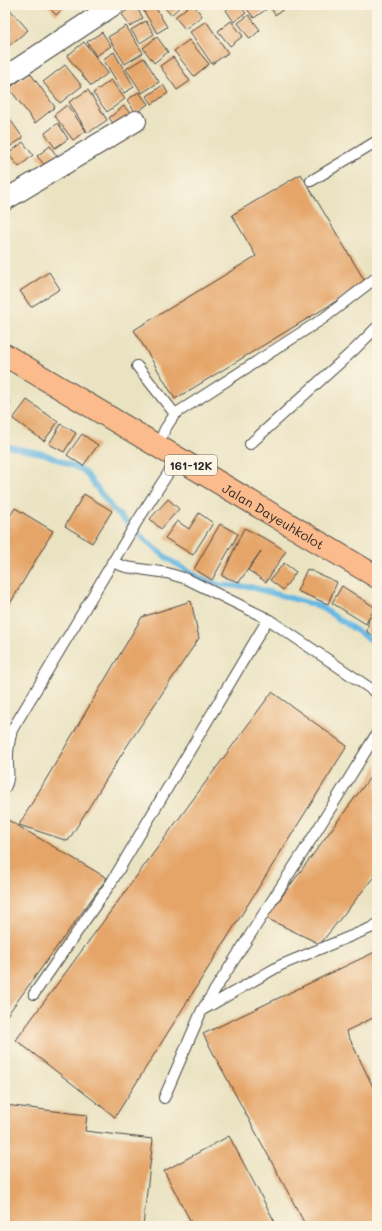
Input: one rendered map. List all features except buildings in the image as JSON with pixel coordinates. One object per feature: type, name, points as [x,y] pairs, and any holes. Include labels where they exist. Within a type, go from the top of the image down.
[{"type":"main road","name":"Jalan Dayeuhkolot","points":[[5,355],[377,577]]},
{"type":"street","points":[[5,77],[114,5]]},
{"type":"street","points":[[5,200],[136,121]]},
{"type":"lane","points":[[311,181],[377,141]]},
{"type":"lane","points":[[158,446],[165,429],[175,414],[324,318],[377,277]]},
{"type":"lane","points":[[250,444],[354,350],[377,327]]},
{"type":"lane","points":[[137,366],[175,414]]},
{"type":"lane","points":[[5,788],[9,773],[8,757],[12,730],[112,562],[178,458]]},
{"type":"lane","points":[[112,562],[126,567],[167,573],[187,579],[268,619],[377,692]]},
{"type":"lane","points":[[34,994],[111,884],[268,619]]},
{"type":"lane","points":[[164,1098],[202,1010],[316,832],[377,733]]},
{"type":"lane","points":[[202,1010],[281,965],[377,924]]},
{"type":"waterway","points":[[5,446],[45,454],[84,471],[112,508],[144,539],[168,559],[203,580],[220,585],[251,587],[319,606],[377,644]]}]
